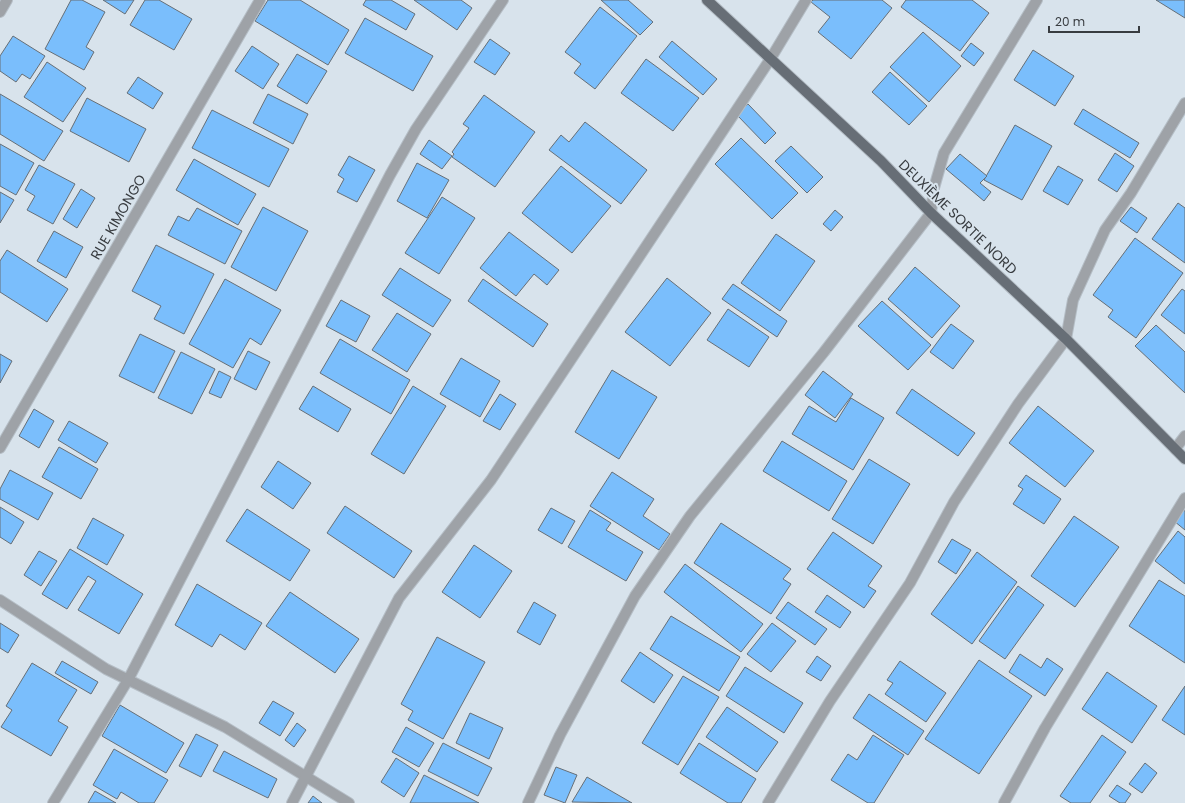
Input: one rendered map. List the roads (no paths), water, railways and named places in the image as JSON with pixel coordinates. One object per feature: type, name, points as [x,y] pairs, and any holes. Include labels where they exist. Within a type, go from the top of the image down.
[{"type":"main road","name":"DEUXIÈME SORTIE NORD","points":[[707,0],[881,161],[931,214],[1066,339],[1185,459]]},
{"type":"street","points":[[0,12],[7,0]]},
{"type":"street","name":"RUE KIMONGO","points":[[0,448],[260,0]]},
{"type":"street","points":[[53,803],[128,680],[390,175],[416,130],[503,0]]},
{"type":"street","points":[[292,803],[399,598],[491,480],[771,58],[806,0]]},
{"type":"street","points":[[528,803],[560,735],[635,596],[690,516],[824,352],[931,214],[934,188],[944,153],[1037,0]]},
{"type":"street","points":[[768,803],[830,701],[910,583],[954,502],[1018,404],[1066,339],[1073,300],[1105,230],[1131,192],[1185,103]]},
{"type":"street","points":[[1174,449],[1185,436]]},
{"type":"street","points":[[1004,803],[1045,728],[1185,498]]},
{"type":"street","points":[[0,600],[106,669],[225,727],[349,803]]}]
